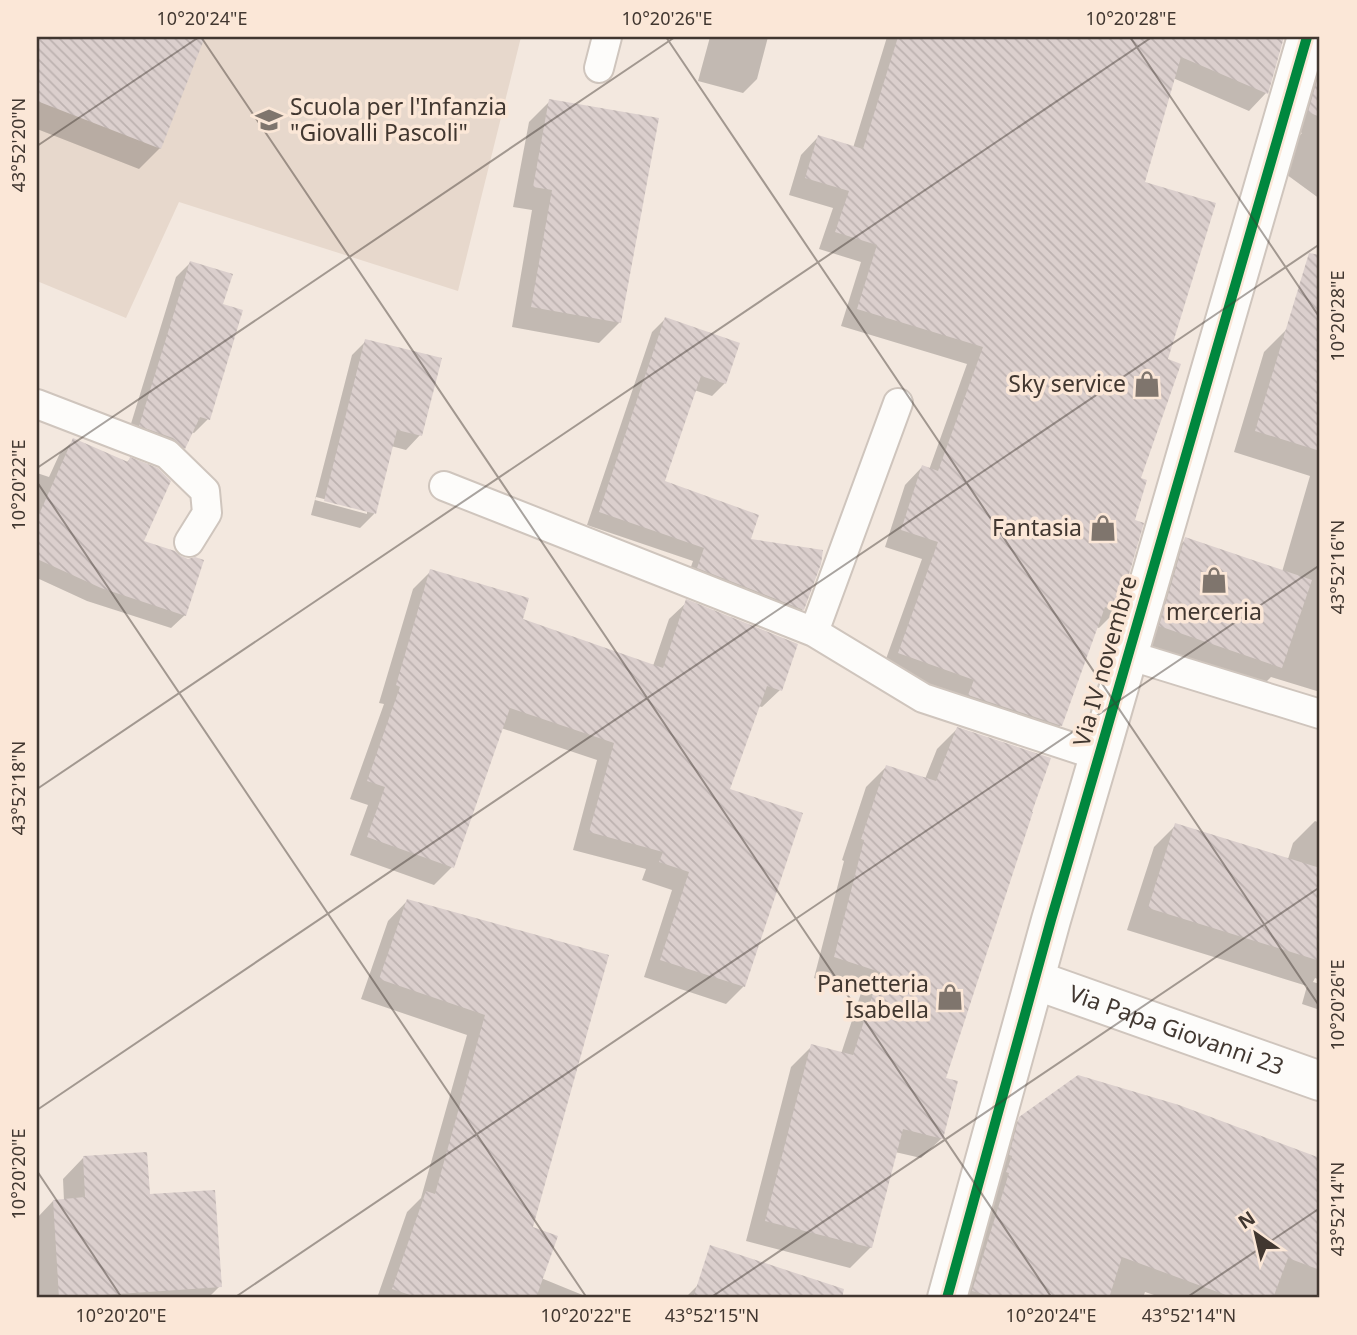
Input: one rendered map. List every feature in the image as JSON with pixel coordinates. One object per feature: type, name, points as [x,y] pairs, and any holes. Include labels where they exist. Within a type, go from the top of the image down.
[{"type":"street","name":"Via IV novembre","points":[[947,1298],[1051,920],[1307,37]]},
{"type":"street","name":"Via Papa Giovanni 23","points":[[1035,980],[1320,1081]]},
{"type":"lane","points":[[598,68],[607,37]]},
{"type":"lane","points":[[814,632],[898,402]]},
{"type":"lane","points":[[37,404],[167,454],[205,491],[207,513],[189,542]]},
{"type":"lane","points":[[444,486],[814,632],[923,698],[1099,756]]},
{"type":"lane","points":[[1128,655],[1320,714]]},
{"type":"shaded area","name":"Scuola per l'Infanzia \"Giovalli Pascoli\"","points":[[37,37],[521,37],[458,291],[179,202],[126,318],[37,281]]},
{"type":"building","points":[[37,37],[205,37],[161,149],[37,101]]},
{"type":"building","points":[[898,37],[1284,37],[1268,94],[1181,57],[1145,182],[1216,203],[1168,359],[1181,364],[1141,478],[1147,480],[1135,520],[1144,523],[1118,612],[1105,607],[1062,726],[968,695],[974,680],[898,653],[938,542],[901,530],[922,465],[938,471],[983,347],[857,309],[877,245],[835,232],[849,191],[805,178],[818,135],[863,149]]},
{"type":"building","points":[[1320,70],[1320,117],[1308,112]]},
{"type":"building","points":[[549,99],[659,118],[621,323],[531,307],[552,190],[533,187]]},
{"type":"building","points":[[1309,253],[1320,255],[1320,451],[1255,431]]},
{"type":"building","points":[[190,261],[233,274],[223,304],[243,310],[210,420],[200,417],[185,449],[173,438],[139,426]]},
{"type":"building","points":[[665,317],[740,343],[726,384],[701,376],[665,481],[759,515],[751,539],[823,550],[821,564],[804,610],[697,568],[704,548],[599,512]]},
{"type":"building","points":[[365,339],[442,358],[422,436],[397,430],[376,514],[324,501]]},
{"type":"building","points":[[73,438],[128,462],[130,457],[158,468],[171,481],[144,541],[175,551],[188,559],[195,557],[204,560],[186,616],[101,588],[37,559],[37,519]]},
{"type":"building","points":[[1185,537],[1312,580],[1282,668],[1159,626]]},
{"type":"building","points":[[430,569],[529,598],[523,619],[663,668],[686,599],[798,644],[782,691],[767,686],[730,789],[803,813],[745,987],[660,960],[689,872],[659,862],[663,852],[589,832],[614,743],[510,708],[454,868],[367,837],[385,787],[367,781],[400,687],[396,685]]},
{"type":"building","points":[[957,727],[1051,758],[946,1078],[958,1081],[943,1139],[903,1129],[872,1248],[765,1221],[811,1044],[853,1055],[880,972],[834,957],[864,840],[861,839],[886,765],[936,781]]},
{"type":"building","points":[[1175,823],[1320,868],[1320,961],[1148,908]]},
{"type":"building","points":[[407,899],[609,955],[533,1227],[558,1236],[536,1298],[419,1298],[392,1289],[426,1191],[435,1194],[485,1015],[379,979]]},
{"type":"building","points":[[1078,1075],[1179,1105],[1320,1158],[1320,1270],[1288,1258],[1273,1298],[1234,1298],[1122,1257],[1109,1298],[997,1298],[972,1291],[1009,1173],[1006,1172],[1012,1156],[1009,1155],[1019,1117]]},
{"type":"building","points":[[147,1152],[150,1194],[215,1190],[222,1287],[59,1298],[53,1200],[85,1197],[83,1156]]},
{"type":"building","points":[[710,1245],[844,1289],[842,1298],[693,1298]]},
{"type":"cycle path","points":[[947,1298],[1051,920],[1307,37]]},
{"type":"place","name":"Scuola per l'Infanzia \"Giovalli Pascoli\"","points":[[269,120]]},
{"type":"place","name":"Sky service","points":[[1147,384]]},
{"type":"place","name":"Fantasia","points":[[1103,528]]},
{"type":"place","name":"merceria","points":[[1214,580]]},
{"type":"place","name":"Panetteria Isabella","points":[[950,997]]}]
